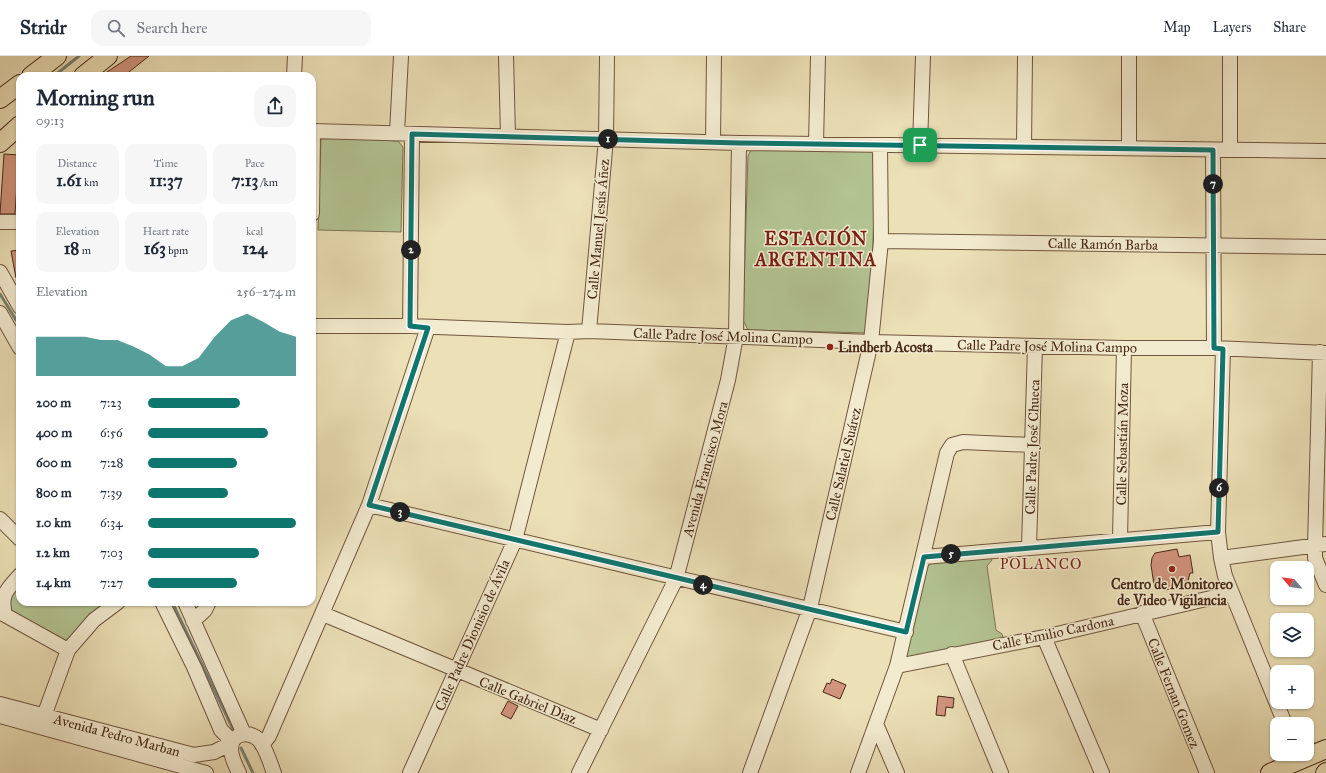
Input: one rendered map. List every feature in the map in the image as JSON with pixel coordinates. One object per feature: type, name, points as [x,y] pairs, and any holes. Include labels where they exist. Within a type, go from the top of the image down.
[{"type":"main road","points":[[36,72],[57,56]]},
{"type":"main road","points":[[88,72],[108,56]]},
{"type":"main road","points":[[0,100],[16,87]]},
{"type":"main road","points":[[0,143],[16,129]]},
{"type":"main road","points":[[1314,753],[1326,749]]},
{"type":"main road","points":[[1270,773],[1292,761]]},
{"type":"street","points":[[294,72],[295,56]]},
{"type":"street","points":[[397,133],[401,56]]},
{"type":"street","points":[[506,56],[508,136]]},
{"type":"street","name":"Calle Manuel Jesús Áñez","points":[[589,331],[606,139],[606,56]]},
{"type":"street","points":[[713,142],[714,56]]},
{"type":"street","points":[[816,144],[818,56]]},
{"type":"street","points":[[920,145],[923,56]]},
{"type":"street","points":[[1024,147],[1025,56]]},
{"type":"street","points":[[1129,56],[1129,148]]},
{"type":"street","points":[[1230,56],[1230,150]]},
{"type":"street","points":[[316,131],[739,143],[1326,151]]},
{"type":"street","points":[[410,326],[412,134]]},
{"type":"street","name":"Avenida Francisco Mora","points":[[579,773],[676,579],[728,380],[736,336],[739,143]]},
{"type":"street","name":"Calle Salatiel Suárez","points":[[750,773],[810,608],[871,342],[881,241],[880,145]]},
{"type":"street","points":[[1213,150],[1213,246],[1218,348],[1218,532],[1221,558],[1232,593],[1283,717]]},
{"type":"street","points":[[0,222],[16,222]]},
{"type":"street","name":"Calle Ramón Barba","points":[[881,241],[1326,247]]},
{"type":"street","points":[[0,272],[16,300]]},
{"type":"street","points":[[0,313],[15,330]]},
{"type":"street","name":"Calle Padre José Molina Campo","points":[[316,326],[410,326],[428,328],[568,332],[589,331],[871,342],[1124,348],[1218,348],[1323,353]]},
{"type":"street","points":[[262,745],[269,736],[369,505],[428,328]]},
{"type":"street","name":"Calle Padre Dionisio de Ávila","points":[[410,773],[515,540],[568,332]]},
{"type":"street","name":"Calle Padre José Chueca","points":[[1029,547],[1035,346]]},
{"type":"street","name":"Calle Sebastián Moza","points":[[1120,539],[1124,348]]},
{"type":"street","points":[[1323,353],[1320,545],[1315,558],[1326,585]]},
{"type":"street","points":[[858,773],[897,666],[924,557],[947,453],[952,446],[963,442],[1032,445]]},
{"type":"street","points":[[369,505],[676,579],[810,608],[906,632]]},
{"type":"street","points":[[0,519],[16,535]]},
{"type":"street","points":[[924,557],[1120,539],[1218,532]]},
{"type":"street","points":[[1221,558],[1320,545]]},
{"type":"street","points":[[16,580],[5,592],[1,603],[5,615],[68,650]]},
{"type":"street","name":"Calle Emilio Cardona","points":[[897,666],[952,654],[1044,638],[1142,613],[1232,593]]},
{"type":"street","points":[[44,716],[68,650],[94,620],[113,606]]},
{"type":"street","points":[[164,606],[194,667],[221,730],[236,739],[251,734],[262,745],[274,773]]},
{"type":"street","points":[[186,606],[193,620],[236,739],[232,758],[239,773]]},
{"type":"street","points":[[193,620],[205,610],[207,606]]},
{"type":"street","name":"Calle Fernan Gomez","points":[[1142,613],[1206,773]]},
{"type":"street","name":"Calle Gabriel Diaz","points":[[323,614],[601,730]]},
{"type":"street","points":[[1044,638],[1102,773]]},
{"type":"street","points":[[952,654],[1001,773]]},
{"type":"street","name":"Avenida Pedro Marban","points":[[0,704],[194,755],[214,752],[236,739]]},
{"type":"street","name":"Avenida Pedro Marban","points":[[0,716],[206,773]]},
{"type":"street","points":[[876,724],[897,773]]},
{"type":"green space","points":[[321,137],[398,141],[403,147],[401,232],[318,230]]},
{"type":"green space","points":[[753,146],[876,149],[870,333],[748,330],[743,320],[748,156]]},
{"type":"green space","points":[[991,557],[992,560],[987,566],[996,630],[1002,634],[1003,637],[912,659],[906,656],[926,567],[934,562]]},
{"type":"green space","points":[[16,588],[16,606],[105,606],[69,640],[65,641],[9,611],[8,599]]},
{"type":"building","points":[[131,56],[149,56],[129,72],[107,72]]},
{"type":"building","points":[[4,154],[16,155],[15,214],[0,214]]},
{"type":"building","points":[[16,250],[16,278],[11,251]]},
{"type":"building","name":"Centro de Monitoreo de Video Vigilancia","points":[[1177,549],[1179,557],[1190,555],[1193,573],[1190,573],[1188,581],[1179,588],[1164,590],[1163,583],[1154,585],[1151,565],[1152,558],[1155,553]]},
{"type":"building","points":[[832,679],[846,685],[840,699],[823,692],[827,683],[830,684]]},
{"type":"building","points":[[938,696],[954,698],[953,708],[946,707],[945,716],[936,715]]},
{"type":"building","points":[[508,701],[518,706],[511,719],[501,714]]},
{"type":"waterway","points":[[59,72],[79,56]]},
{"type":"waterway","points":[[0,294],[16,320]]},
{"type":"waterway","points":[[174,606],[233,729]]},
{"type":"waterway","points":[[241,748],[253,773]]},
{"type":"place","name":"Lindberb Acosta","points":[[830,347]]},
{"type":"place","name":"Centro de Monitoreo de Video Vigilancia","points":[[1172,569]]},
{"type":"district","name":"ESTACIÓN ARGENTINA","points":[[816,249]]},
{"type":"district","name":"POLANCO","points":[[1041,564]]},
{"type":"route","points":[[412,134],[739,143],[920,145],[1213,150],[1214,348],[1223,349],[1218,532],[1120,539],[924,557],[906,632],[810,608],[676,579],[369,505],[428,328],[410,326],[412,134]]}]
